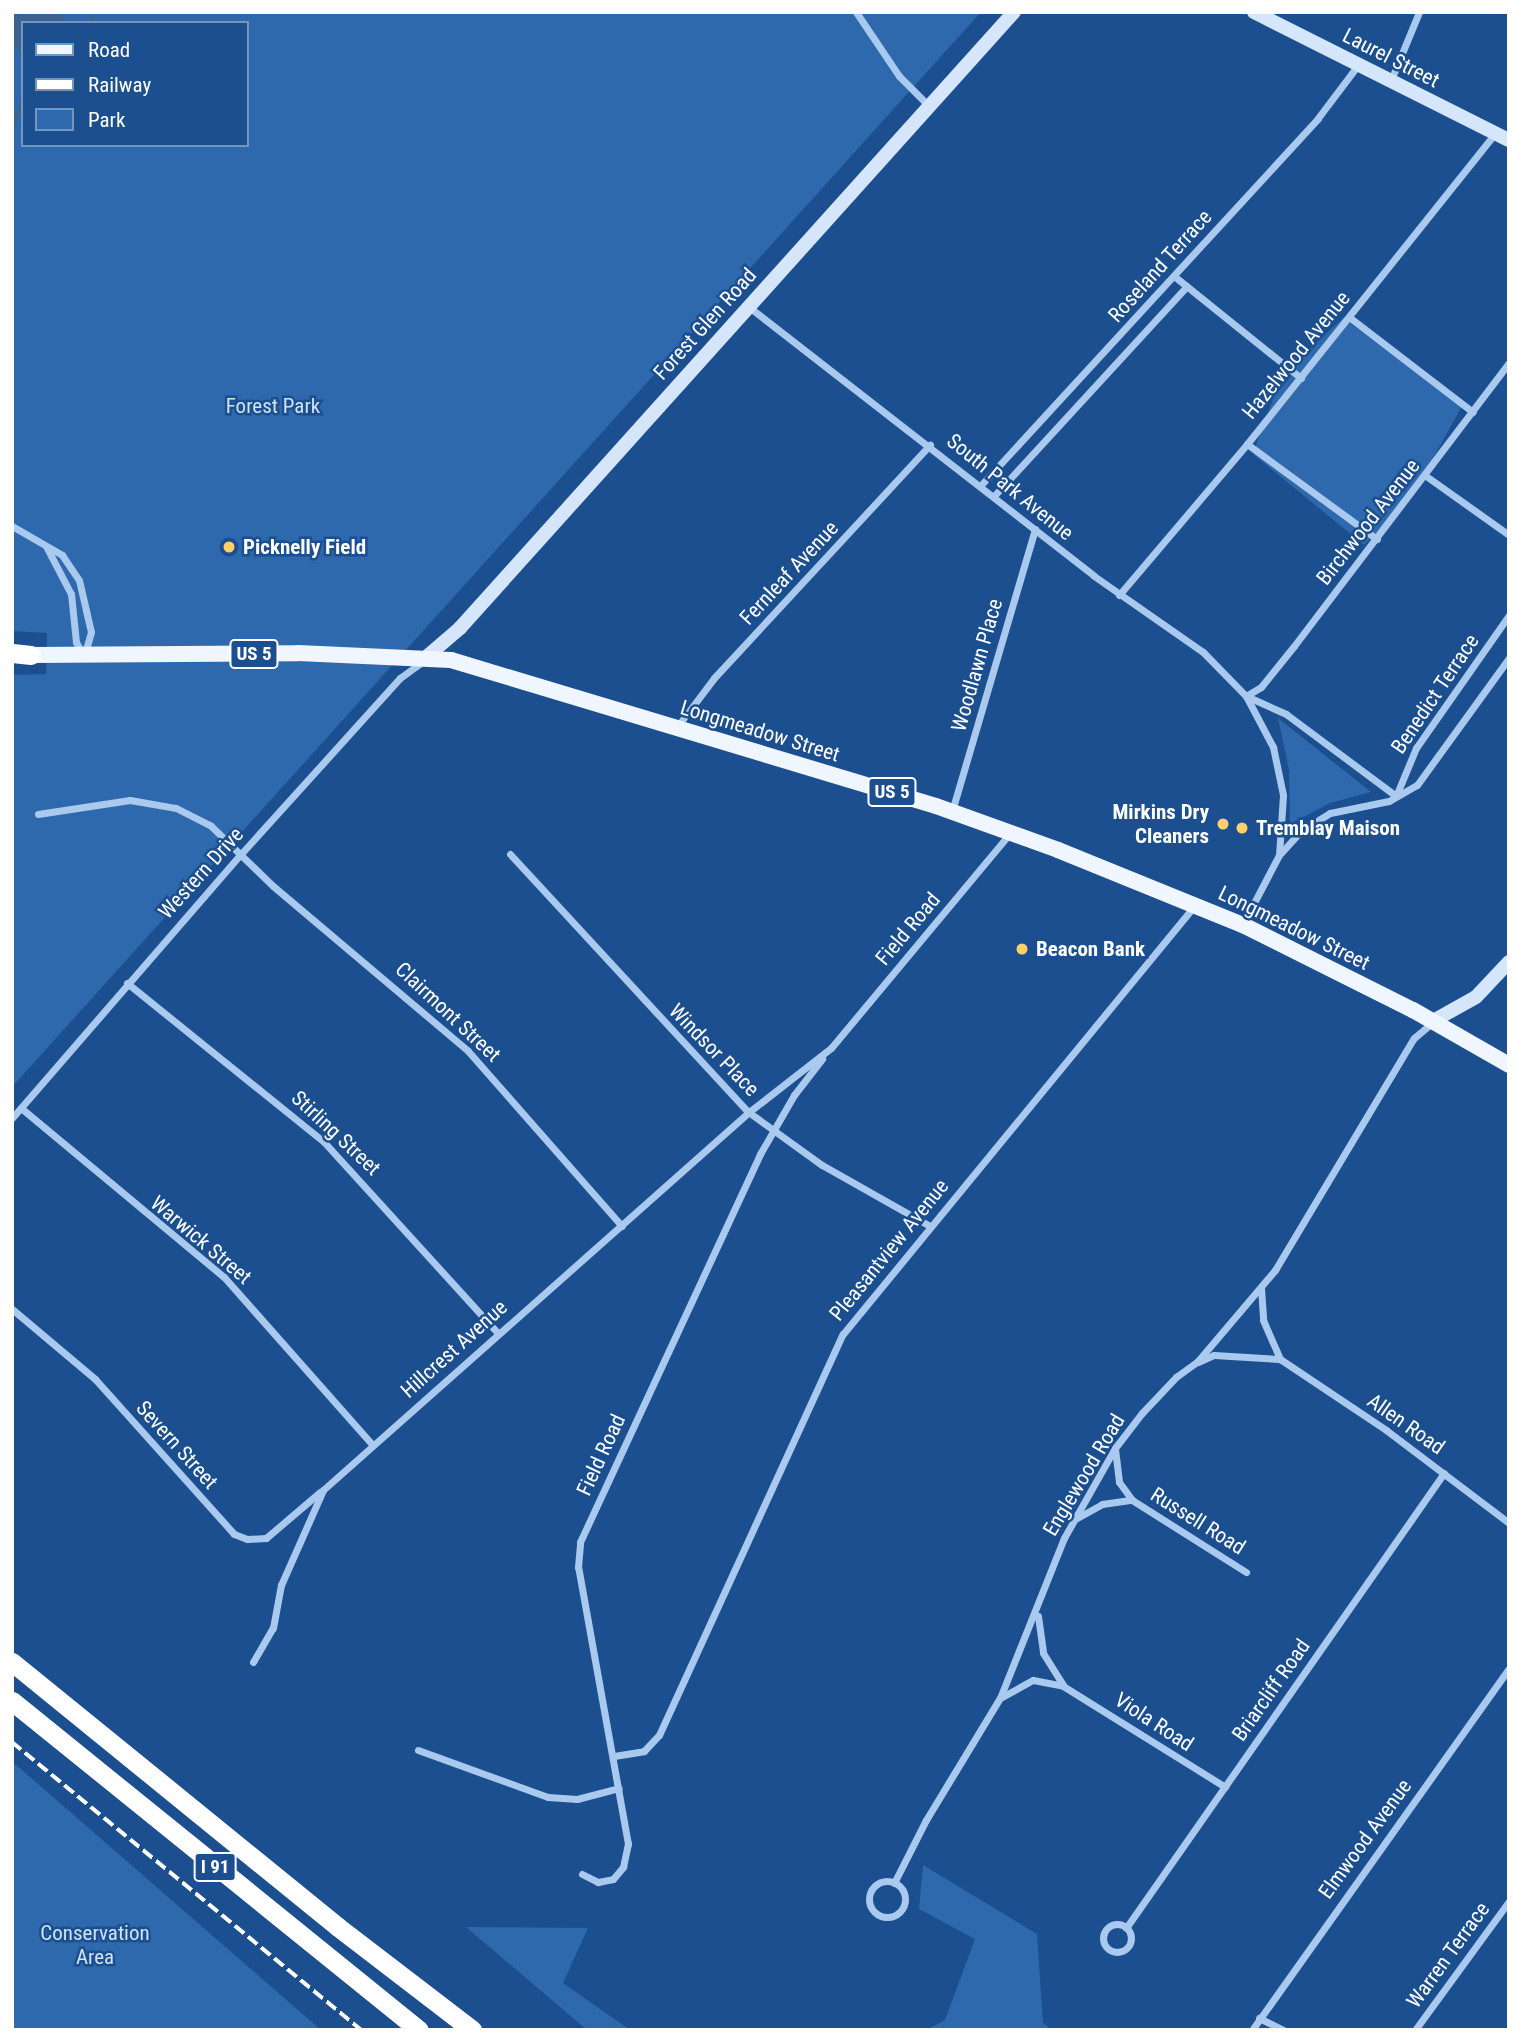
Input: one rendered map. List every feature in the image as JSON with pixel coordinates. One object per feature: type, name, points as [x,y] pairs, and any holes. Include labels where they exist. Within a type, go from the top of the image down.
[{"type":"highway","name":"I 91","points":[[12,1662],[328,1920],[472,2030]]},
{"type":"highway","name":"I 91","points":[[12,1701],[419,2030]]},
{"type":"main road","name":"Longmeadow Street","points":[[19,655],[298,653],[451,660],[952,811],[1010,832],[1243,925],[1433,1021],[1509,1065]]},
{"type":"street","points":[[856,12],[912,89],[929,107]]},
{"type":"street","name":"Forest Glen Road","points":[[424,660],[444,645],[1014,12]]},
{"type":"street","name":"Laurel Street","points":[[1254,12],[1509,140]]},
{"type":"street","points":[[1390,81],[1419,12]]},
{"type":"street","name":"Roseland Terrace","points":[[981,485],[1318,118],[1358,65]]},
{"type":"street","name":"Hazelwood Avenue","points":[[1119,595],[1247,444],[1494,133]]},
{"type":"street","points":[[1174,276],[1301,377]]},
{"type":"street","points":[[995,496],[1187,286]]},
{"type":"street","name":"South Park Avenue","points":[[749,307],[1119,595],[1203,652],[1246,696],[1279,763],[1283,795],[1279,855],[1243,925]]},
{"type":"street","points":[[1349,317],[1473,412]]},
{"type":"street","name":"Birchwood Avenue","points":[[1246,696],[1261,687],[1426,476],[1509,362]]},
{"type":"street","points":[[1247,444],[1377,539]]},
{"type":"street","name":"Fernleaf Avenue","points":[[677,728],[714,678],[930,446]]},
{"type":"street","points":[[1426,476],[1509,536]]},
{"type":"street","points":[[12,526],[62,555],[81,586],[91,632],[84,656]]},
{"type":"street","name":"Woodlawn Place","points":[[952,811],[1035,529]]},
{"type":"street","points":[[47,548],[71,594],[76,642],[84,656]]},
{"type":"street","name":"Benedict Terrace","points":[[1396,796],[1416,748],[1509,615]]},
{"type":"street","name":"Benedict Terrace","points":[[1279,855],[1301,831],[1329,813],[1396,796],[1417,785],[1433,768],[1509,658]]},
{"type":"street","name":"Western Drive","points":[[12,1118],[240,855],[400,678],[424,660]]},
{"type":"street","name":"South Park Avenue","points":[[1246,696],[1286,714],[1396,796]]},
{"type":"street","name":"Clairmont Street","points":[[38,814],[104,801],[154,802],[195,816],[468,1051],[622,1226]]},
{"type":"street","name":"Field Road","points":[[582,1874],[606,1882],[620,1872],[628,1844],[578,1567],[580,1542],[774,1131],[794,1095],[1010,832]]},
{"type":"street","name":"Windsor Place","points":[[510,854],[749,1112],[822,1165],[930,1226]]},
{"type":"street","name":"Pleasantview Avenue","points":[[614,1756],[644,1751],[659,1735],[833,1350],[930,1226],[1195,904]]},
{"type":"street","points":[[1433,1021],[1476,997],[1509,962]]},
{"type":"street","name":"Stirling Street","points":[[127,983],[324,1142],[498,1333]]},
{"type":"street","name":"Englewood Road","points":[[894,1883],[926,1820],[1000,1698],[1074,1520],[1115,1448],[1163,1388],[1197,1362],[1261,1288],[1421,1028],[1433,1021]]},
{"type":"street","name":"Field Road","points":[[749,1112],[831,1048]]},
{"type":"street","name":"Warwick Street","points":[[21,1108],[224,1278],[372,1444]]},
{"type":"street","name":"Hillcrest Avenue","points":[[253,1662],[273,1628],[281,1585],[323,1490],[749,1112]]},
{"type":"street","points":[[1197,1362],[1214,1356],[1280,1359],[1263,1320],[1261,1288]]},
{"type":"street","name":"Severn Street","points":[[12,1309],[95,1379],[237,1536],[253,1540],[271,1535],[323,1490]]},
{"type":"street","name":"Allen Road","points":[[1280,1359],[1444,1473],[1509,1523]]},
{"type":"street","name":"Russell Road","points":[[1115,1448],[1117,1476],[1132,1500],[1247,1572]]},
{"type":"street","name":"Briarcliff Road","points":[[1126,1928],[1444,1473]]},
{"type":"street","name":"Russell Road","points":[[1074,1520],[1102,1504],[1132,1500]]},
{"type":"street","name":"Viola Road","points":[[1038,1608],[1043,1653],[1063,1686]]},
{"type":"street","name":"Elmwood Avenue","points":[[1252,2030],[1509,1669]]},
{"type":"street","name":"Viola Road","points":[[1000,1698],[1033,1679],[1063,1686],[1225,1787]]},
{"type":"street","points":[[418,1750],[548,1797],[577,1799],[619,1788]]},
{"type":"street","name":"Englewood Road","points":[[882,1882],[894,1883],[904,1895],[903,1907],[891,1917],[879,1916],[869,1904],[870,1892],[882,1882]]},
{"type":"street","name":"Warren Terrace","points":[[1415,2030],[1509,1901]]},
{"type":"street","points":[[1259,2018],[1284,2030]]},
{"type":"green space","name":"Forest Park","points":[[12,12],[981,12],[12,1087],[12,675],[46,674],[47,633],[12,631]]},
{"type":"green space","points":[[1343,318],[1462,406],[1411,498],[1364,545],[1253,454],[1282,374]]},
{"type":"green space","points":[[1278,718],[1371,792],[1330,803],[1290,824],[1289,770]]},
{"type":"green space","name":"Conservation Area","points":[[12,1762],[22,1770],[321,2030],[12,2030]]},
{"type":"green space","points":[[923,1865],[1037,1934],[1043,2023],[1052,2030],[926,2030],[945,2020],[975,1939],[919,1909]]},
{"type":"green space","points":[[466,1927],[588,1928],[563,1983],[630,2030],[587,2030]]},
{"type":"shaded area","points":[[20,12],[59,12],[65,21],[21,21],[21,56],[12,40],[13,21]]},
{"type":"waterway","points":[[90,12],[92,21]]},
{"type":"waterway","points":[[12,128],[21,107]]},
{"type":"railway","points":[[12,1742],[361,2030]]},
{"type":"place","name":"Picknelly Field","points":[[229,547]]},
{"type":"place","name":"Mirkins Dry Cleaners","points":[[1223,824]]},
{"type":"place","name":"Tremblay Maison","points":[[1242,828]]},
{"type":"place","name":"Beacon Bank","points":[[1022,949]]}]
